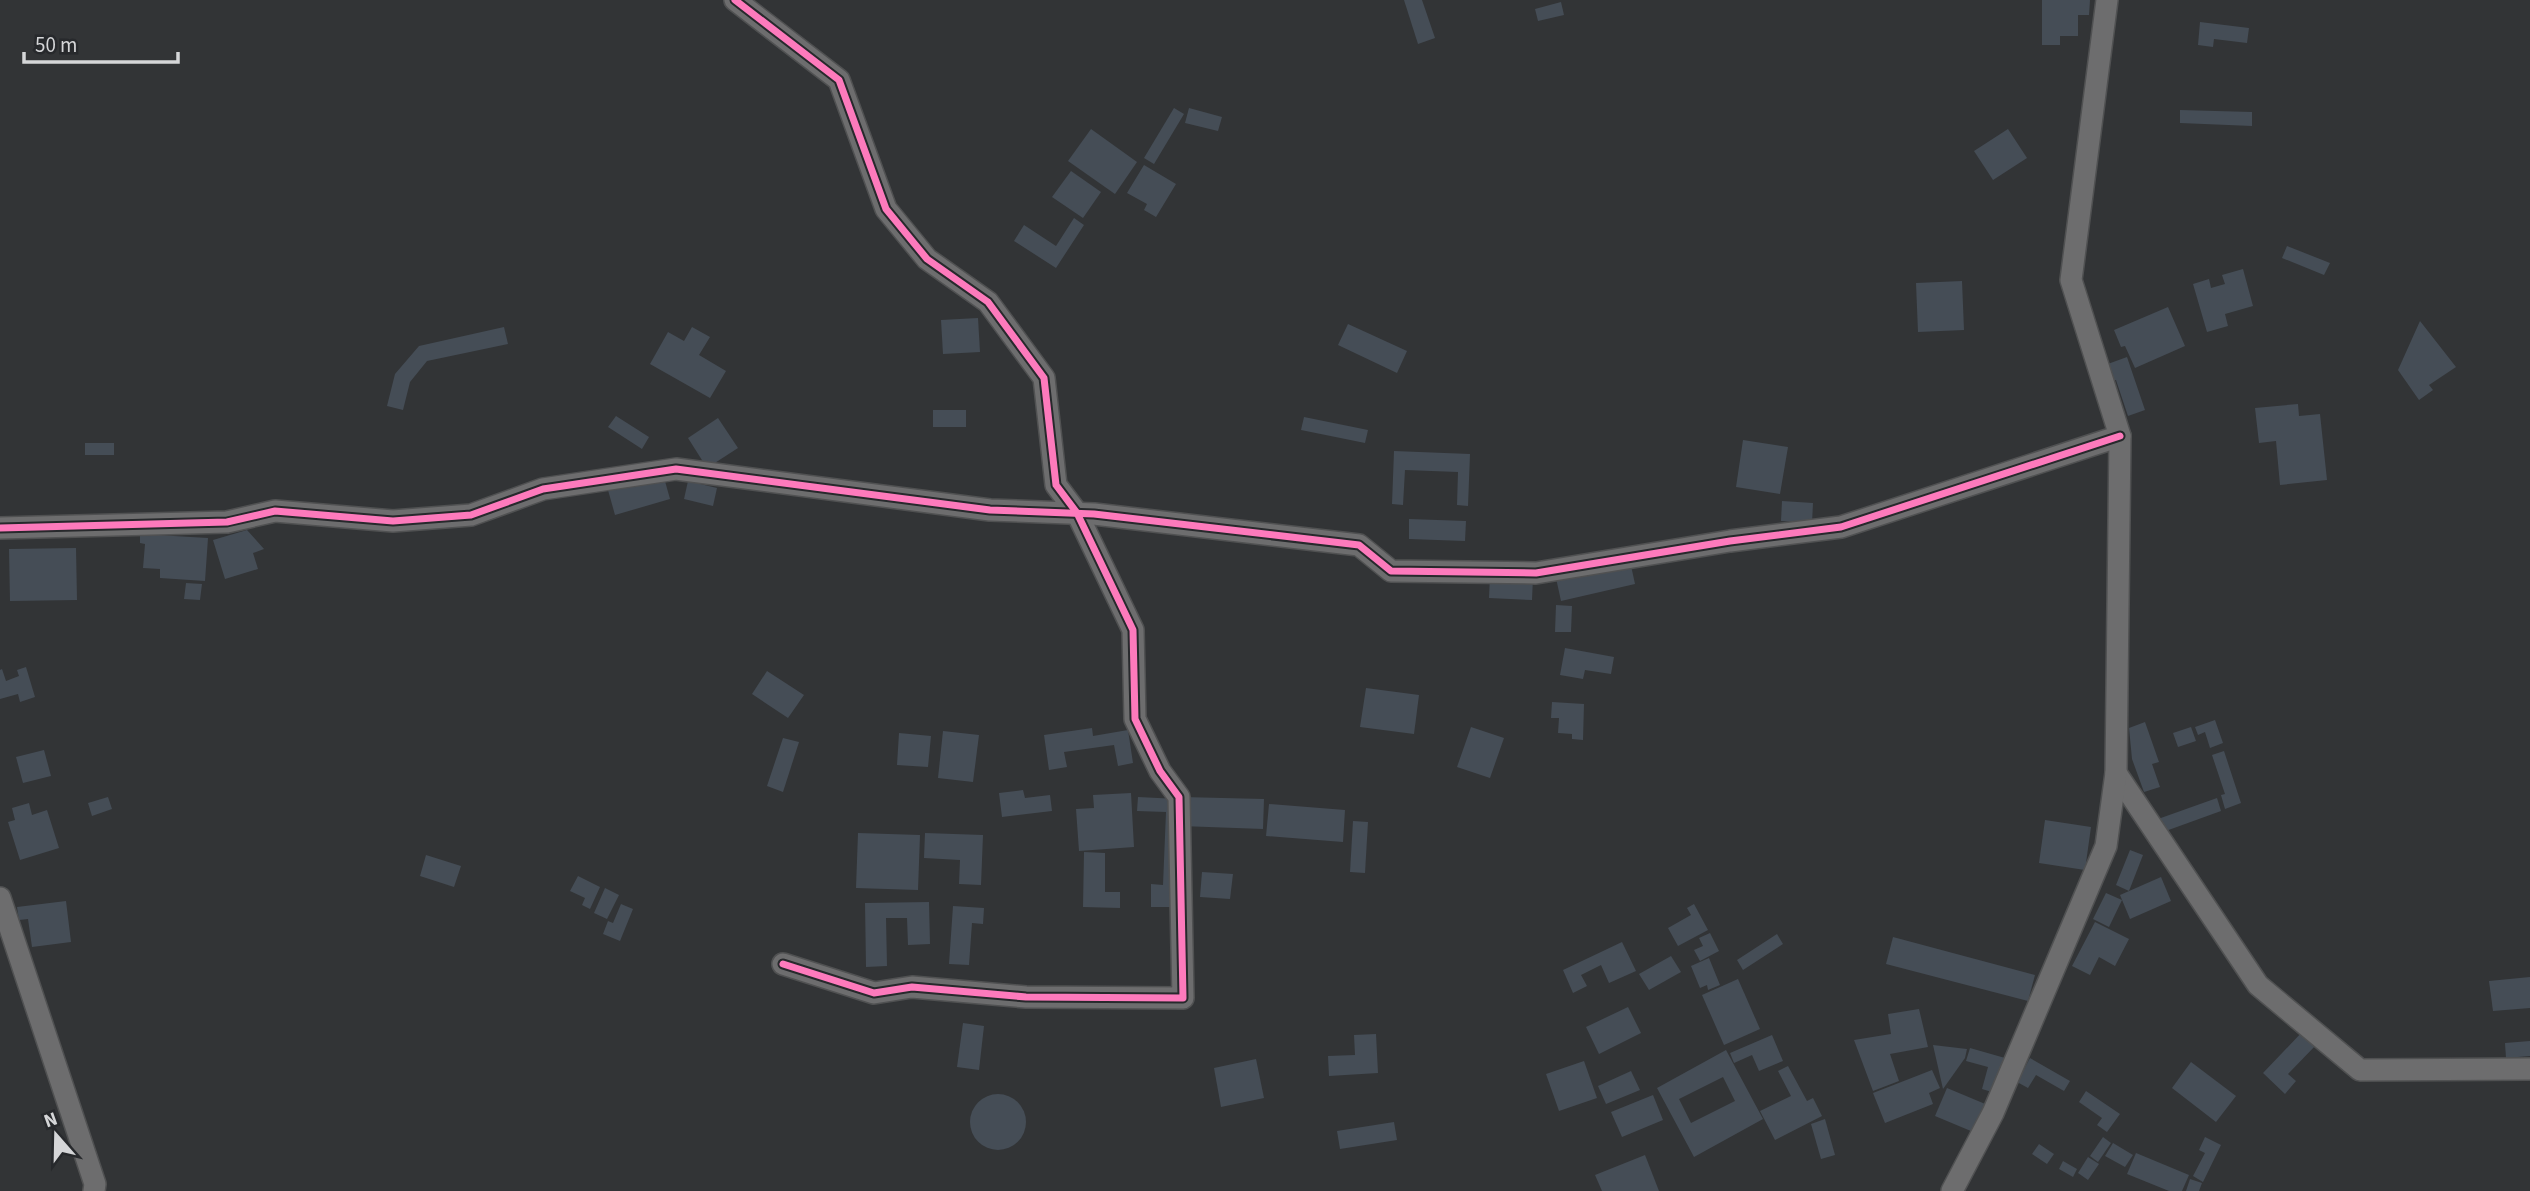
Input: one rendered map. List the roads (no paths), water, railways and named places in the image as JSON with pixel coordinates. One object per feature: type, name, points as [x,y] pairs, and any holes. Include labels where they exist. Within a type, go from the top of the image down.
[{"type":"street","points":[[735,0],[839,80],[886,209],[927,259],[988,302],[1044,378],[1056,485],[1077,513],[1133,630],[1135,719],[1160,771],[1179,797],[1183,998],[1026,997],[912,987],[874,993],[783,964]]},
{"type":"street","points":[[1952,1191],[1993,1113],[2106,846],[2116,774],[2120,436],[2071,280],[2107,0]]},
{"type":"street","points":[[0,528],[227,522],[275,511],[393,521],[471,515],[544,489],[676,468],[990,510],[1077,513],[1359,545],[1391,571],[1536,573],[1730,541],[1841,527],[2120,436]]},
{"type":"street","points":[[2116,774],[2258,985],[2360,1070],[2530,1069]]},
{"type":"street","points":[[0,898],[96,1184],[94,1191]]}]
